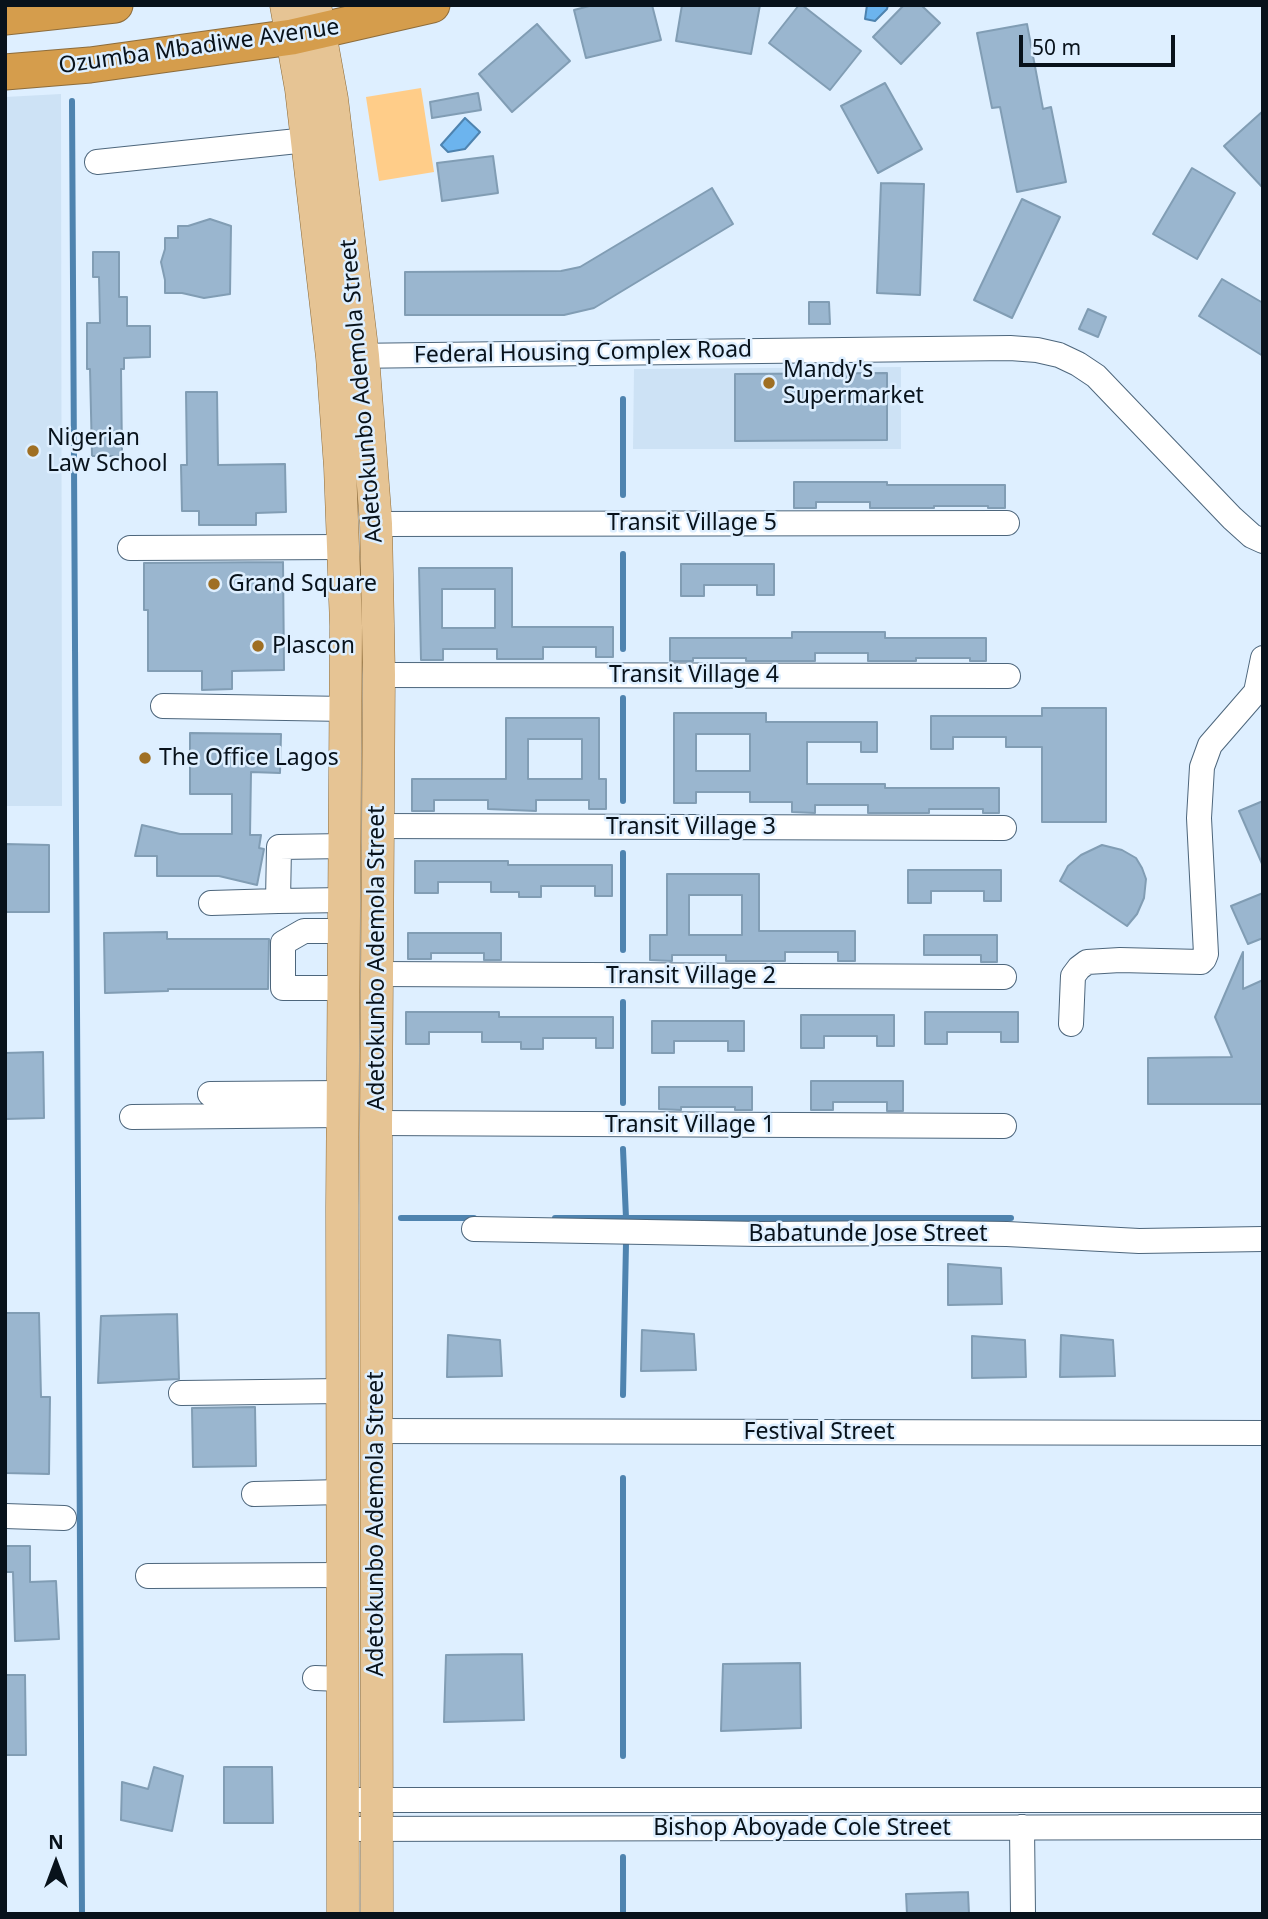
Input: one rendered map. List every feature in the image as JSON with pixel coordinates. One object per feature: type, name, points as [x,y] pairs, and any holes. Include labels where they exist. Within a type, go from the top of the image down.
[{"type":"highway","points":[[5,17],[115,5]]},
{"type":"highway","name":"Ozumba Mbadiwe Avenue","points":[[5,72],[90,65],[303,20],[432,5]]},
{"type":"main road","name":"Adetokunbo Ademola Street","points":[[303,20],[301,89],[332,357],[343,547],[347,709],[342,1575],[329,1679],[342,1815],[343,1914]]},
{"type":"main road","name":"Adetokunbo Ademola Street","points":[[303,20],[332,99],[363,356],[376,524],[379,675],[376,1123],[377,1914]]},
{"type":"street","points":[[97,162],[307,140]]},
{"type":"street","name":"Federal Housing Complex Road","points":[[332,357],[1010,348],[1037,350],[1059,355],[1096,376],[1232,518],[1252,536],[1263,541]]},
{"type":"street","name":"Transit Village 5","points":[[376,524],[1007,523]]},
{"type":"street","points":[[130,548],[343,547]]},
{"type":"street","points":[[1071,1024],[1073,976],[1087,962],[1201,962],[1204,959],[1206,954],[1199,818],[1202,767],[1210,745],[1256,692],[1263,658]]},
{"type":"street","name":"Transit Village 4","points":[[379,675],[1008,676]]},
{"type":"street","points":[[163,706],[347,709]]},
{"type":"street","name":"Transit Village 3","points":[[378,826],[1004,828]]},
{"type":"street","points":[[278,901],[279,847],[346,846]]},
{"type":"street","points":[[211,903],[345,900]]},
{"type":"street","points":[[344,988],[283,988],[283,943],[304,931],[345,931]]},
{"type":"street","name":"Transit Village 2","points":[[378,974],[1004,977]]},
{"type":"street","points":[[210,1094],[343,1104]]},
{"type":"street","points":[[132,1118],[343,1104]]},
{"type":"street","name":"Transit Village 1","points":[[376,1123],[1004,1126]]},
{"type":"street","name":"Babatunde Jose Street","points":[[474,1229],[760,1234],[944,1233],[1139,1241],[1263,1239]]},
{"type":"street","points":[[181,1393],[342,1391]]},
{"type":"street","name":"Festival Street","points":[[376,1431],[1263,1433]]},
{"type":"street","points":[[254,1493],[342,1492]]},
{"type":"street","points":[[5,1516],[64,1518]]},
{"type":"street","points":[[148,1576],[342,1575]]},
{"type":"street","name":"Bishop Aboyade Cole Street","points":[[342,1815],[1263,1800]]},
{"type":"street","name":"Bishop Aboyade Cole Street","points":[[377,1815],[1022,1827],[1263,1827]]},
{"type":"street","points":[[1022,1827],[1023,1914]]},
{"type":"shaded area","points":[[421,88],[434,172],[379,181],[366,97]]},
{"type":"shaded area","name":"Nigerian Law School","points":[[61,94],[62,806],[5,806],[5,97]]},
{"type":"shaded area","points":[[901,367],[901,449],[633,449],[634,369]]},
{"type":"water","points":[[867,5],[888,5],[875,21],[865,19]]},
{"type":"water","points":[[465,118],[480,132],[465,149],[448,152],[441,145]]},
{"type":"building","points":[[593,5],[652,5],[661,40],[586,58],[574,10]]},
{"type":"building","points":[[682,5],[760,5],[751,54],[676,41]]},
{"type":"building","points":[[799,5],[861,51],[830,90],[769,43]]},
{"type":"building","points":[[904,5],[921,5],[940,23],[901,64],[873,37]]},
{"type":"building","points":[[537,24],[570,61],[512,112],[479,74]]},
{"type":"building","points":[[1027,24],[1043,109],[1051,107],[1066,182],[1017,192],[1000,107],[992,108],[977,33]]},
{"type":"building","points":[[885,83],[922,149],[878,173],[841,106]]},
{"type":"building","points":[[478,93],[481,110],[432,118],[430,102]]},
{"type":"building","points":[[1263,111],[1263,188],[1224,146]]},
{"type":"building","points":[[493,156],[498,193],[442,201],[437,163]]},
{"type":"building","points":[[1192,168],[1235,193],[1197,259],[1153,234]]},
{"type":"building","points":[[881,183],[924,184],[920,295],[877,293]]},
{"type":"building","points":[[712,188],[733,224],[594,308],[564,315],[405,315],[405,272],[561,271],[580,267]]},
{"type":"building","points":[[1022,199],[1060,217],[1012,318],[974,300]]},
{"type":"building","points":[[210,219],[231,226],[230,294],[204,298],[182,293],[165,293],[161,262],[165,238],[178,238],[178,226],[188,226]]},
{"type":"building","points":[[93,252],[119,252],[119,297],[127,297],[127,326],[150,326],[150,357],[124,358],[124,369],[121,369],[122,456],[92,456],[87,323],[100,323],[99,277],[93,277]]},
{"type":"building","points":[[1222,279],[1263,303],[1263,356],[1199,316]]},
{"type":"building","points":[[809,302],[829,302],[830,324],[809,324]]},
{"type":"building","points":[[1088,309],[1106,317],[1098,337],[1079,329]]},
{"type":"building","points":[[887,373],[887,440],[735,441],[735,374]]},
{"type":"building","points":[[186,392],[217,392],[218,465],[285,464],[286,512],[256,513],[256,525],[199,525],[199,511],[182,511],[181,465],[187,465]]},
{"type":"building","points":[[794,482],[1005,485],[1005,508],[870,508],[870,502],[816,502],[816,508],[794,508]]},
{"type":"building","points":[[283,562],[284,670],[232,671],[232,689],[202,690],[202,671],[148,671],[148,610],[144,610],[144,563]]},
{"type":"building","points":[[681,564],[774,564],[774,595],[757,595],[757,585],[704,585],[704,596],[681,596]]},
{"type":"building","points":[[419,568],[512,568],[512,627],[613,627],[613,657],[596,657],[596,647],[543,647],[543,659],[497,659],[497,649],[443,649],[443,660],[421,660]],"holes":[[[442,589],[495,589],[495,628],[442,628]]]},
{"type":"building","points":[[792,632],[885,632],[885,638],[986,638],[986,661],[970,661],[970,658],[916,658],[916,661],[868,661],[868,653],[815,653],[815,661],[693,658],[693,661],[670,661],[670,638],[792,638]]},
{"type":"building","points":[[1042,708],[1106,708],[1106,822],[1042,822],[1042,747],[1006,747],[1006,737],[953,737],[953,749],[931,749],[931,716],[1042,716]]},
{"type":"building","points":[[674,713],[766,713],[766,722],[877,722],[877,752],[861,752],[861,742],[807,742],[807,784],[885,784],[885,788],[999,788],[999,813],[983,813],[983,809],[929,809],[929,813],[868,813],[868,805],[815,805],[815,813],[792,812],[792,802],[750,802],[750,792],[696,792],[696,803],[674,803]],"holes":[[[696,734],[750,734],[750,771],[696,771]]]},
{"type":"building","points":[[506,718],[599,718],[599,779],[606,779],[606,809],[589,809],[589,800],[536,800],[536,811],[488,809],[488,800],[434,800],[434,811],[412,811],[412,779],[506,779]],"holes":[[[528,739],[582,739],[582,779],[528,779]]]},
{"type":"building","points":[[190,733],[281,734],[280,773],[251,772],[250,835],[261,835],[259,848],[264,849],[257,885],[219,876],[157,876],[157,856],[135,856],[142,825],[180,834],[232,834],[232,794],[190,794]]},
{"type":"building","points":[[1263,801],[1263,866],[1239,811]]},
{"type":"building","points":[[5,844],[49,845],[49,912],[5,912]]},
{"type":"building","points":[[1102,845],[1122,850],[1136,858],[1146,879],[1144,898],[1137,914],[1127,926],[1060,881],[1068,866],[1081,855]]},
{"type":"building","points":[[415,861],[508,861],[508,865],[612,865],[612,896],[595,896],[595,886],[541,886],[541,897],[519,897],[519,892],[491,892],[491,882],[438,882],[438,893],[415,893]]},
{"type":"building","points":[[908,870],[1001,870],[1001,901],[984,901],[984,891],[931,891],[931,903],[908,903]]},
{"type":"building","points":[[667,874],[759,874],[759,931],[855,931],[855,961],[838,961],[838,952],[785,952],[785,961],[726,961],[726,955],[672,955],[672,961],[650,960],[650,935],[667,935]],"holes":[[[689,895],[742,895],[742,935],[689,935]]]},
{"type":"building","points":[[1263,893],[1263,938],[1248,944],[1231,906]]},
{"type":"building","points":[[167,932],[167,939],[269,939],[268,989],[168,989],[105,993],[104,933]]},
{"type":"building","points":[[408,933],[501,933],[501,960],[484,960],[484,953],[431,953],[431,959],[408,959]]},
{"type":"building","points":[[924,935],[997,935],[997,962],[981,962],[981,955],[924,955]]},
{"type":"building","points":[[1243,952],[1243,989],[1263,980],[1263,1104],[1148,1104],[1148,1058],[1232,1057],[1215,1017]]},
{"type":"building","points":[[406,1012],[499,1012],[499,1017],[613,1017],[613,1048],[596,1048],[596,1038],[543,1038],[543,1049],[521,1049],[521,1042],[482,1042],[482,1032],[429,1032],[429,1044],[406,1044]]},
{"type":"building","points":[[925,1012],[1018,1012],[1018,1042],[1001,1042],[1001,1032],[947,1032],[947,1044],[925,1044]]},
{"type":"building","points":[[801,1015],[894,1015],[894,1046],[877,1046],[877,1036],[824,1036],[824,1048],[801,1048]]},
{"type":"building","points":[[652,1021],[744,1021],[744,1051],[728,1051],[728,1041],[674,1041],[674,1053],[652,1053]]},
{"type":"building","points":[[43,1052],[44,1118],[5,1119],[5,1053]]},
{"type":"building","points":[[811,1081],[903,1081],[903,1111],[887,1111],[887,1102],[833,1102],[833,1110],[811,1110]]},
{"type":"building","points":[[659,1087],[752,1087],[752,1110],[735,1110],[735,1107],[659,1109]]},
{"type":"building","points":[[948,1264],[1001,1268],[1002,1304],[948,1305]]},
{"type":"building","points":[[5,1313],[39,1313],[41,1397],[50,1397],[49,1474],[5,1473]]},
{"type":"building","points":[[177,1314],[179,1379],[98,1383],[101,1316]]},
{"type":"building","points":[[642,1330],[694,1334],[696,1370],[641,1371]]},
{"type":"building","points":[[448,1335],[500,1340],[502,1376],[447,1377]]},
{"type":"building","points":[[1061,1335],[1113,1340],[1115,1376],[1060,1377]]},
{"type":"building","points":[[972,1336],[1025,1340],[1026,1377],[972,1378]]},
{"type":"building","points":[[255,1407],[256,1466],[193,1467],[192,1408]]},
{"type":"building","points":[[5,1546],[30,1546],[30,1582],[56,1581],[59,1639],[15,1641],[13,1572],[5,1572]]},
{"type":"building","points":[[522,1654],[524,1720],[444,1722],[446,1655]]},
{"type":"building","points":[[800,1663],[801,1728],[721,1731],[723,1664]]},
{"type":"building","points":[[5,1675],[25,1675],[26,1755],[5,1755]]},
{"type":"building","points":[[154,1767],[183,1776],[172,1831],[121,1820],[122,1782],[148,1789]]},
{"type":"building","points":[[224,1767],[272,1767],[273,1823],[224,1823]]},
{"type":"building","points":[[968,1892],[969,1914],[907,1914],[906,1894]]},
{"type":"waterway","points":[[72,101],[82,1914]]},
{"type":"waterway","points":[[623,399],[623,495]]},
{"type":"waterway","points":[[623,554],[623,649]]},
{"type":"waterway","points":[[623,698],[623,801]]},
{"type":"waterway","points":[[623,853],[623,950]]},
{"type":"waterway","points":[[623,1002],[623,1103]]},
{"type":"waterway","points":[[623,1149],[626,1218]]},
{"type":"waterway","points":[[401,1218],[474,1218]]},
{"type":"waterway","points":[[555,1218],[1011,1218]]},
{"type":"waterway","points":[[623,1395],[626,1243]]},
{"type":"waterway","points":[[623,1478],[623,1756]]},
{"type":"waterway","points":[[623,1857],[623,1914]]},
{"type":"place","name":"Mandy's Supermarket","points":[[769,383]]},
{"type":"place","name":"Nigerian Law School","points":[[33,451]]},
{"type":"place","name":"Grand Square","points":[[214,584]]},
{"type":"place","name":"Plascon","points":[[258,646]]},
{"type":"place","name":"The Office Lagos","points":[[145,758]]}]
